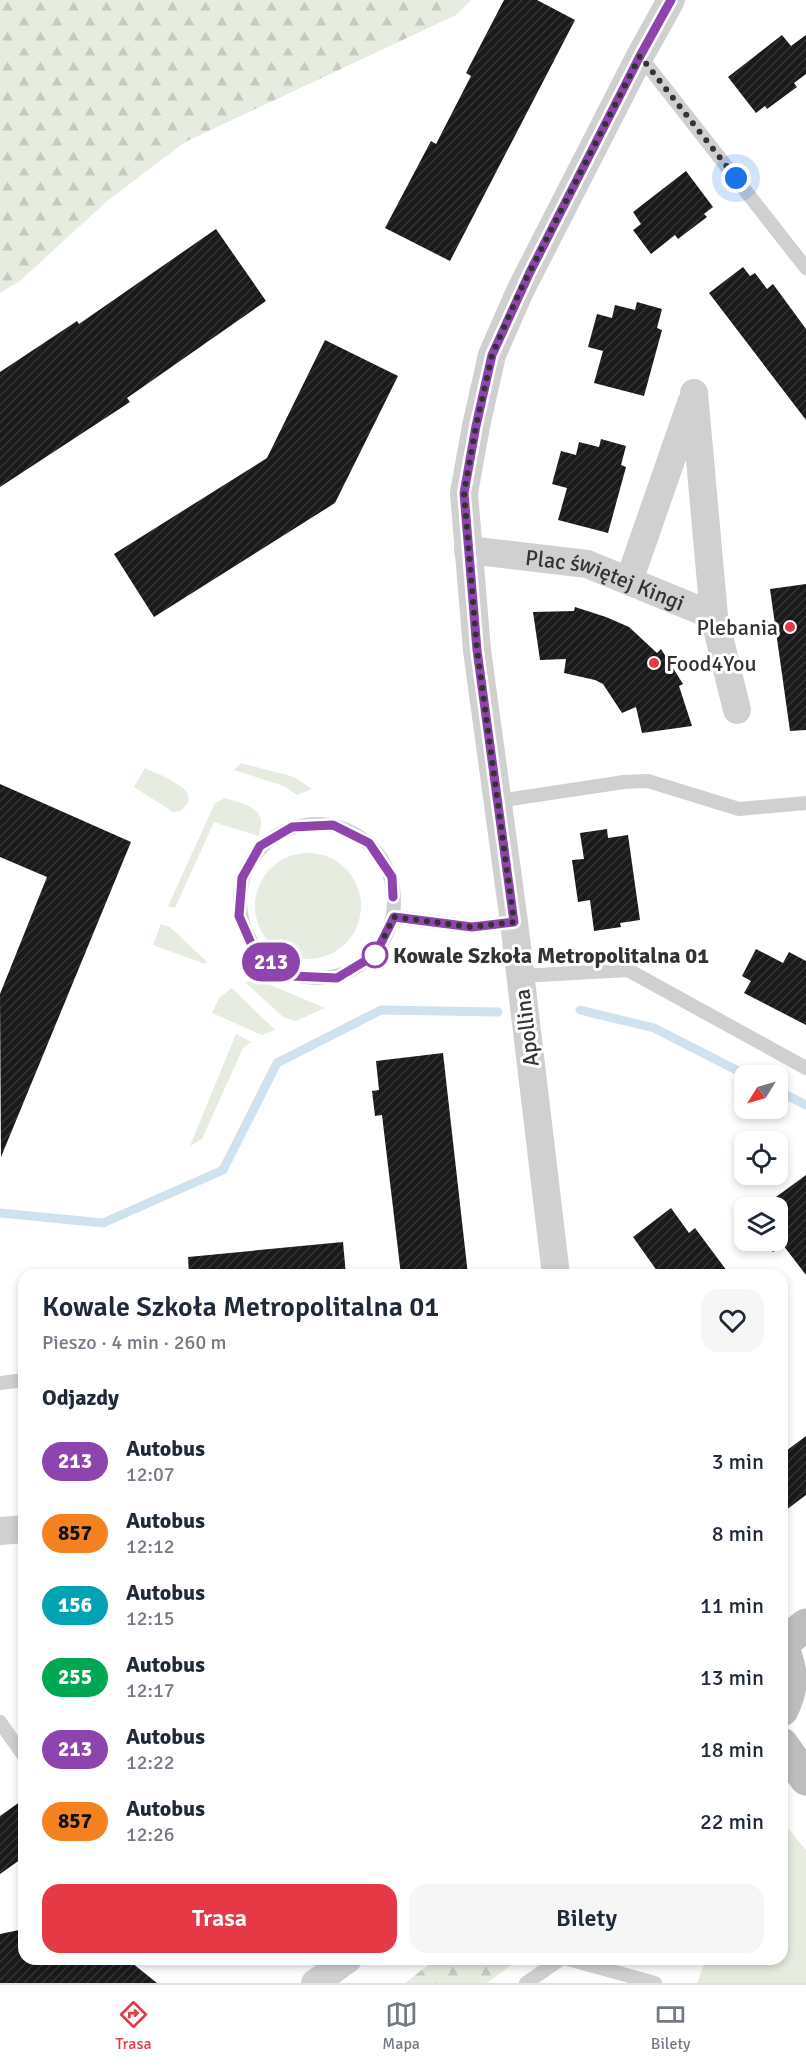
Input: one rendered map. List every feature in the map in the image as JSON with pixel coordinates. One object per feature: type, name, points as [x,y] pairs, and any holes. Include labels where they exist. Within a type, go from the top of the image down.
[{"type":"street","name":"Apollina","points":[[555,1269],[514,922],[477,650],[464,493],[492,355],[520,291],[671,0]]},
{"type":"street","points":[[628,581],[694,393],[714,616]]},
{"type":"street","name":"Plac świętej Kingi","points":[[468,550],[587,564],[714,616],[736,710]]},
{"type":"street","points":[[0,1532],[18,1530]]},
{"type":"street","points":[[788,1640],[806,1625]]},
{"type":"street","points":[[788,1660],[791,1687],[788,1695]]},
{"type":"street","points":[[788,1753],[806,1779]]},
{"type":"lane","points":[[640,56],[806,268]]},
{"type":"lane","points":[[498,801],[624,782],[648,781],[739,809],[806,803]]},
{"type":"lane","points":[[333,825],[369,843],[392,877],[394,917],[375,955],[337,978],[291,976],[254,950],[239,916],[242,878],[260,846],[292,827],[333,825]]},
{"type":"lane","points":[[394,917],[472,927],[514,922]]},
{"type":"lane","points":[[520,976],[628,970],[806,1068]]},
{"type":"lane","points":[[0,1383],[18,1381]]},
{"type":"lane","points":[[0,1722],[18,1748]]},
{"type":"lane","points":[[526,1983],[552,1965]]},
{"type":"lane","points":[[590,1965],[655,1983]]},
{"type":"green space","points":[[0,0],[471,0],[456,15],[185,142],[106,202],[20,281],[0,293]]},
{"type":"green space","points":[[241,763],[294,777],[312,789],[297,795],[284,786],[234,770]]},
{"type":"green space","points":[[145,768],[173,781],[186,791],[189,797],[188,803],[181,811],[173,812],[134,787]]},
{"type":"green space","points":[[225,798],[254,809],[261,819],[258,836],[214,822],[175,908],[168,906],[215,803]]},
{"type":"green space","points":[[308,853],[328,857],[345,869],[357,886],[361,906],[357,926],[345,943],[328,955],[308,959],[288,955],[271,943],[259,926],[255,906],[259,886],[271,869],[288,857]]},
{"type":"green space","points":[[161,924],[170,927],[207,962],[205,964],[153,945]]},
{"type":"green space","points":[[259,980],[325,1008],[296,1021],[283,1017],[245,982]]},
{"type":"green space","points":[[232,988],[275,1030],[262,1035],[212,1013],[219,998]]},
{"type":"green space","points":[[236,1034],[251,1042],[243,1048],[202,1139],[190,1146]]},
{"type":"green space","points":[[788,1828],[806,1850],[806,1983],[697,1983],[704,1965],[788,1965]]},
{"type":"green space","points":[[428,1965],[511,1965],[487,1983],[405,1983]]},
{"type":"building","points":[[504,0],[537,0],[575,20],[450,261],[385,228],[431,141],[436,144],[471,76],[466,73]]},
{"type":"building","points":[[782,35],[791,46],[806,35],[806,74],[794,83],[797,87],[767,109],[765,106],[756,113],[728,77]]},
{"type":"building","points":[[686,171],[713,207],[704,214],[707,217],[678,239],[675,235],[651,254],[633,230],[641,224],[633,212]]},
{"type":"building","points":[[216,229],[266,301],[127,398],[130,402],[0,487],[0,372],[77,321],[79,324]]},
{"type":"building","points":[[743,267],[750,276],[755,273],[767,289],[773,284],[806,329],[806,420],[709,293]]},
{"type":"building","points":[[637,302],[662,309],[657,328],[662,330],[644,396],[594,383],[603,351],[588,347],[597,314],[612,318],[615,305],[635,310]]},
{"type":"building","points":[[325,340],[398,376],[335,503],[154,617],[114,554],[267,458]]},
{"type":"building","points":[[601,439],[626,446],[621,465],[626,467],[608,533],[558,520],[567,488],[552,484],[561,451],[576,455],[579,442],[599,447]]},
{"type":"building","name":"Plebania","points":[[806,584],[806,730],[790,731],[770,589]]},
{"type":"building","points":[[575,607],[629,627],[657,653],[661,649],[683,684],[679,686],[692,726],[642,733],[636,707],[622,713],[603,684],[564,673],[566,659],[540,660],[533,612],[574,611]]},
{"type":"building","points":[[0,784],[131,842],[1,1157],[0,994],[47,877],[0,857]]},
{"type":"building","points":[[607,829],[608,838],[628,835],[640,920],[620,923],[621,927],[594,931],[590,900],[578,902],[572,860],[584,859],[580,833]]},
{"type":"building","points":[[756,949],[783,963],[789,952],[806,961],[806,1025],[744,993],[751,981],[742,976]]},
{"type":"building","points":[[443,1053],[467,1269],[400,1269],[382,1115],[375,1116],[372,1091],[379,1090],[376,1061]]},
{"type":"building","points":[[806,1175],[806,1275],[788,1251],[788,1197],[776,1197]]},
{"type":"building","points":[[671,1208],[689,1233],[695,1228],[726,1269],[656,1269],[633,1237]]},
{"type":"building","points":[[343,1242],[345,1269],[189,1269],[188,1257]]},
{"type":"building","points":[[806,1436],[806,1495],[788,1508],[788,1450]]},
{"type":"building","points":[[18,1803],[18,1861],[0,1874],[0,1816]]},
{"type":"building","points":[[18,1930],[18,1965],[134,1965],[157,1983],[0,1983],[0,1934]]},
{"type":"waterway","points":[[0,1213],[103,1223],[223,1170],[277,1063],[381,1010],[498,1012]]},
{"type":"waterway","points":[[580,1010],[654,1028],[734,1069]]},
{"type":"waterway","points":[[788,1096],[806,1105]]},
{"type":"bus line","name":"213","points":[[393,897],[392,877],[369,843],[333,825],[292,827],[260,846],[242,878],[239,916],[254,950],[291,976],[337,978],[375,955],[394,917],[472,927],[514,922],[477,650],[464,493],[492,355],[520,291],[671,0]]},
{"type":"place","name":"Plebania","points":[[790,627]]},
{"type":"place","name":"Food4You","points":[[654,663]]},
{"type":"place","name":"Kowale Szkoła Metropolitalna 01","points":[[375,955]]},
{"type":"route","points":[[375,955],[394,917],[472,927],[514,922],[477,650],[464,493],[492,355],[520,291],[640,56],[736,178]]}]
